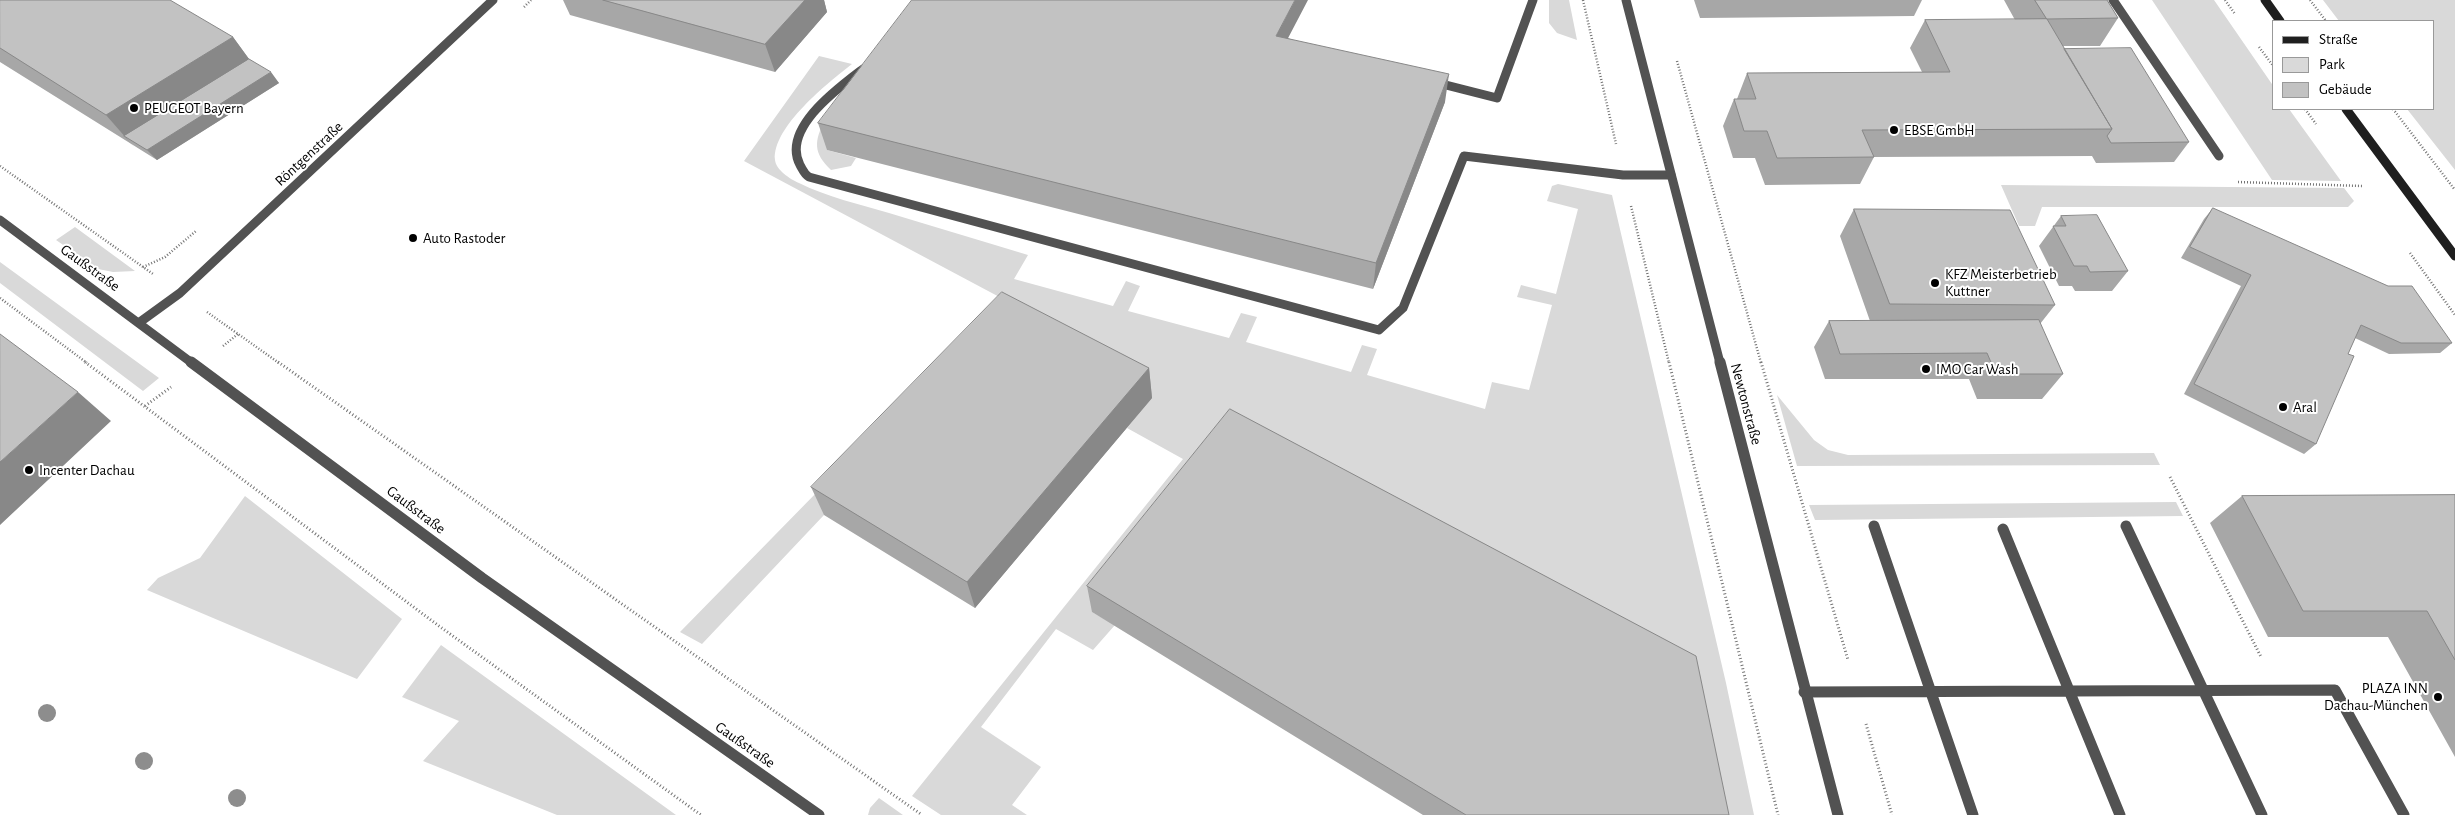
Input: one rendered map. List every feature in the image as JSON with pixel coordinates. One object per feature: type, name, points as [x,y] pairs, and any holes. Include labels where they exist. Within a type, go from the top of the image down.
[{"type":"main road","points":[[2264,0],[2279,20]]},
{"type":"main road","points":[[2347,110],[2455,256]]},
{"type":"street","name":"Röntgenstraße","points":[[140,322],[180,293],[493,0]]},
{"type":"street","points":[[1429,81],[1497,98],[1534,0]]},
{"type":"street","name":"Newtonstraße","points":[[1626,0],[1804,692],[1838,815]]},
{"type":"street","points":[[2113,0],[2219,156]]},
{"type":"street","points":[[875,60],[823,100],[808,119],[796,144],[798,160],[804,173],[821,182],[1379,330],[1403,308],[1464,156],[1623,175],[1671,174]]},
{"type":"street","name":"Gaußstraße","points":[[0,220],[140,322],[482,578],[819,815]]},
{"type":"street","points":[[1874,526],[1973,815]]},
{"type":"street","points":[[2126,526],[2262,815]]},
{"type":"street","points":[[2003,529],[2120,815]]},
{"type":"street","points":[[1804,692],[2335,690],[2404,815]]},
{"type":"path","points":[[1583,0],[1623,175],[1778,815]]},
{"type":"path","points":[[2310,0],[2325,20]]},
{"type":"path","points":[[1675,54],[1762,370],[1892,815]]},
{"type":"path","points":[[2394,110],[2455,190]]},
{"type":"path","points":[[2219,156],[2238,182],[2362,186]]},
{"type":"path","points":[[0,166],[922,815]]},
{"type":"path","points":[[0,298],[439,626],[701,815]]},
{"type":"path","points":[[2170,476],[2278,690]]},
{"type":"green space","points":[[1549,0],[1569,0],[1577,40],[1557,33],[1549,23]]},
{"type":"green space","points":[[2152,0],[2214,0],[2272,84],[2272,110],[2290,110],[2341,181],[2272,180]]},
{"type":"green space","points":[[2323,0],[2455,0],[2455,170],[2408,110],[2435,110],[2435,20],[2338,20]]},
{"type":"green space","points":[[819,56],[852,64],[804,106],[783,134],[777,147],[776,164],[784,174],[795,181],[832,196],[1028,255],[1014,279],[1113,306],[1126,281],[1140,286],[1128,311],[1229,338],[1241,313],[1257,317],[1246,342],[1351,372],[1362,345],[1377,349],[1367,375],[1485,409],[1492,382],[1529,390],[1552,305],[1517,297],[1521,285],[1556,294],[1578,209],[1547,201],[1552,186],[1558,184],[1612,195],[1726,683],[1754,815],[1707,815],[1092,612],[1115,625],[1093,650],[1056,629],[981,727],[1041,767],[1012,805],[1027,815],[941,815],[912,796],[1183,459],[1127,428],[1151,398],[824,515],[702,644],[680,632],[1005,300],[744,161]]},
{"type":"green space","points":[[825,120],[827,150],[856,158],[851,166],[831,170],[821,158],[818,152],[817,141]]},
{"type":"green space","points":[[2001,185],[2344,188],[2354,201],[2348,207],[2042,207],[2035,226],[2019,226]]},
{"type":"green space","points":[[75,227],[135,271],[113,272],[98,269],[56,240]]},
{"type":"green space","points":[[0,262],[159,378],[143,391],[0,283]]},
{"type":"green space","points":[[1777,395],[1814,440],[1828,450],[1848,455],[2154,453],[2160,465],[1797,466]]},
{"type":"green space","points":[[245,496],[402,619],[357,679],[147,590],[158,578],[200,558]]},
{"type":"green space","points":[[2176,502],[2183,516],[1815,520],[1809,505]]},
{"type":"green space","points":[[441,645],[676,815],[557,815],[423,761],[459,721],[402,697]]},
{"type":"green space","points":[[879,798],[903,815],[868,815],[870,808]]},
{"type":"building","name":"PEUGEOT Bayern","points":[[0,0],[170,0],[233,37],[106,115],[0,48]]},
{"type":"building","points":[[603,0],[805,0],[765,44]]},
{"type":"building","points":[[912,0],[1295,0],[1276,36],[1449,74],[1376,263],[818,123]]},
{"type":"building","points":[[2035,0],[2107,0],[2118,18],[2047,19]]},
{"type":"building","points":[[2047,19],[2112,129],[1862,130],[1874,157],[1777,158],[1767,131],[1744,131],[1734,99],[1756,99],[1747,73],[1950,72],[1925,20]]},
{"type":"building","points":[[2131,48],[2189,142],[2111,143],[2107,136],[2112,129],[2064,49]]},
{"type":"building","points":[[249,59],[271,72],[147,150],[124,136]]},
{"type":"building","points":[[2213,208],[2388,286],[2412,286],[2452,343],[2401,343],[2361,325],[2348,354],[2354,356],[2316,444],[2194,384],[2251,275],[2190,247]]},
{"type":"building","points":[[1854,209],[2010,210],[2055,305],[1890,304]]},
{"type":"building","points":[[2097,215],[2128,271],[2090,272],[2087,266],[2074,266],[2053,226],[2066,226],[2061,216]]},
{"type":"building","points":[[1002,292],[1149,368],[967,582],[811,487]]},
{"type":"building","points":[[2039,320],[2063,374],[1996,374],[1987,353],[1840,354],[1829,321]]},
{"type":"building","points":[[0,334],[78,392],[0,462]]},
{"type":"building","points":[[1230,409],[1696,656],[1729,815],[1466,815],[1087,586]]},
{"type":"building","points":[[2455,495],[2455,660],[2427,611],[2303,611],[2242,496]]},
{"type":"place","name":"PEUGEOT Bayern","points":[[134,108]]},
{"type":"place","name":"EBSE GmbH","points":[[1894,130]]},
{"type":"place","name":"Auto Rastoder","points":[[413,238]]},
{"type":"place","name":"KFZ Meisterbetrieb Kuttner","points":[[1935,283]]},
{"type":"place","name":"IMO Car Wash","points":[[1926,369]]},
{"type":"place","name":"Aral","points":[[2283,407]]},
{"type":"place","name":"Incenter Dachau","points":[[29,470]]},
{"type":"place","name":"PLAZA INN Dachau-München","points":[[2438,697]]}]
